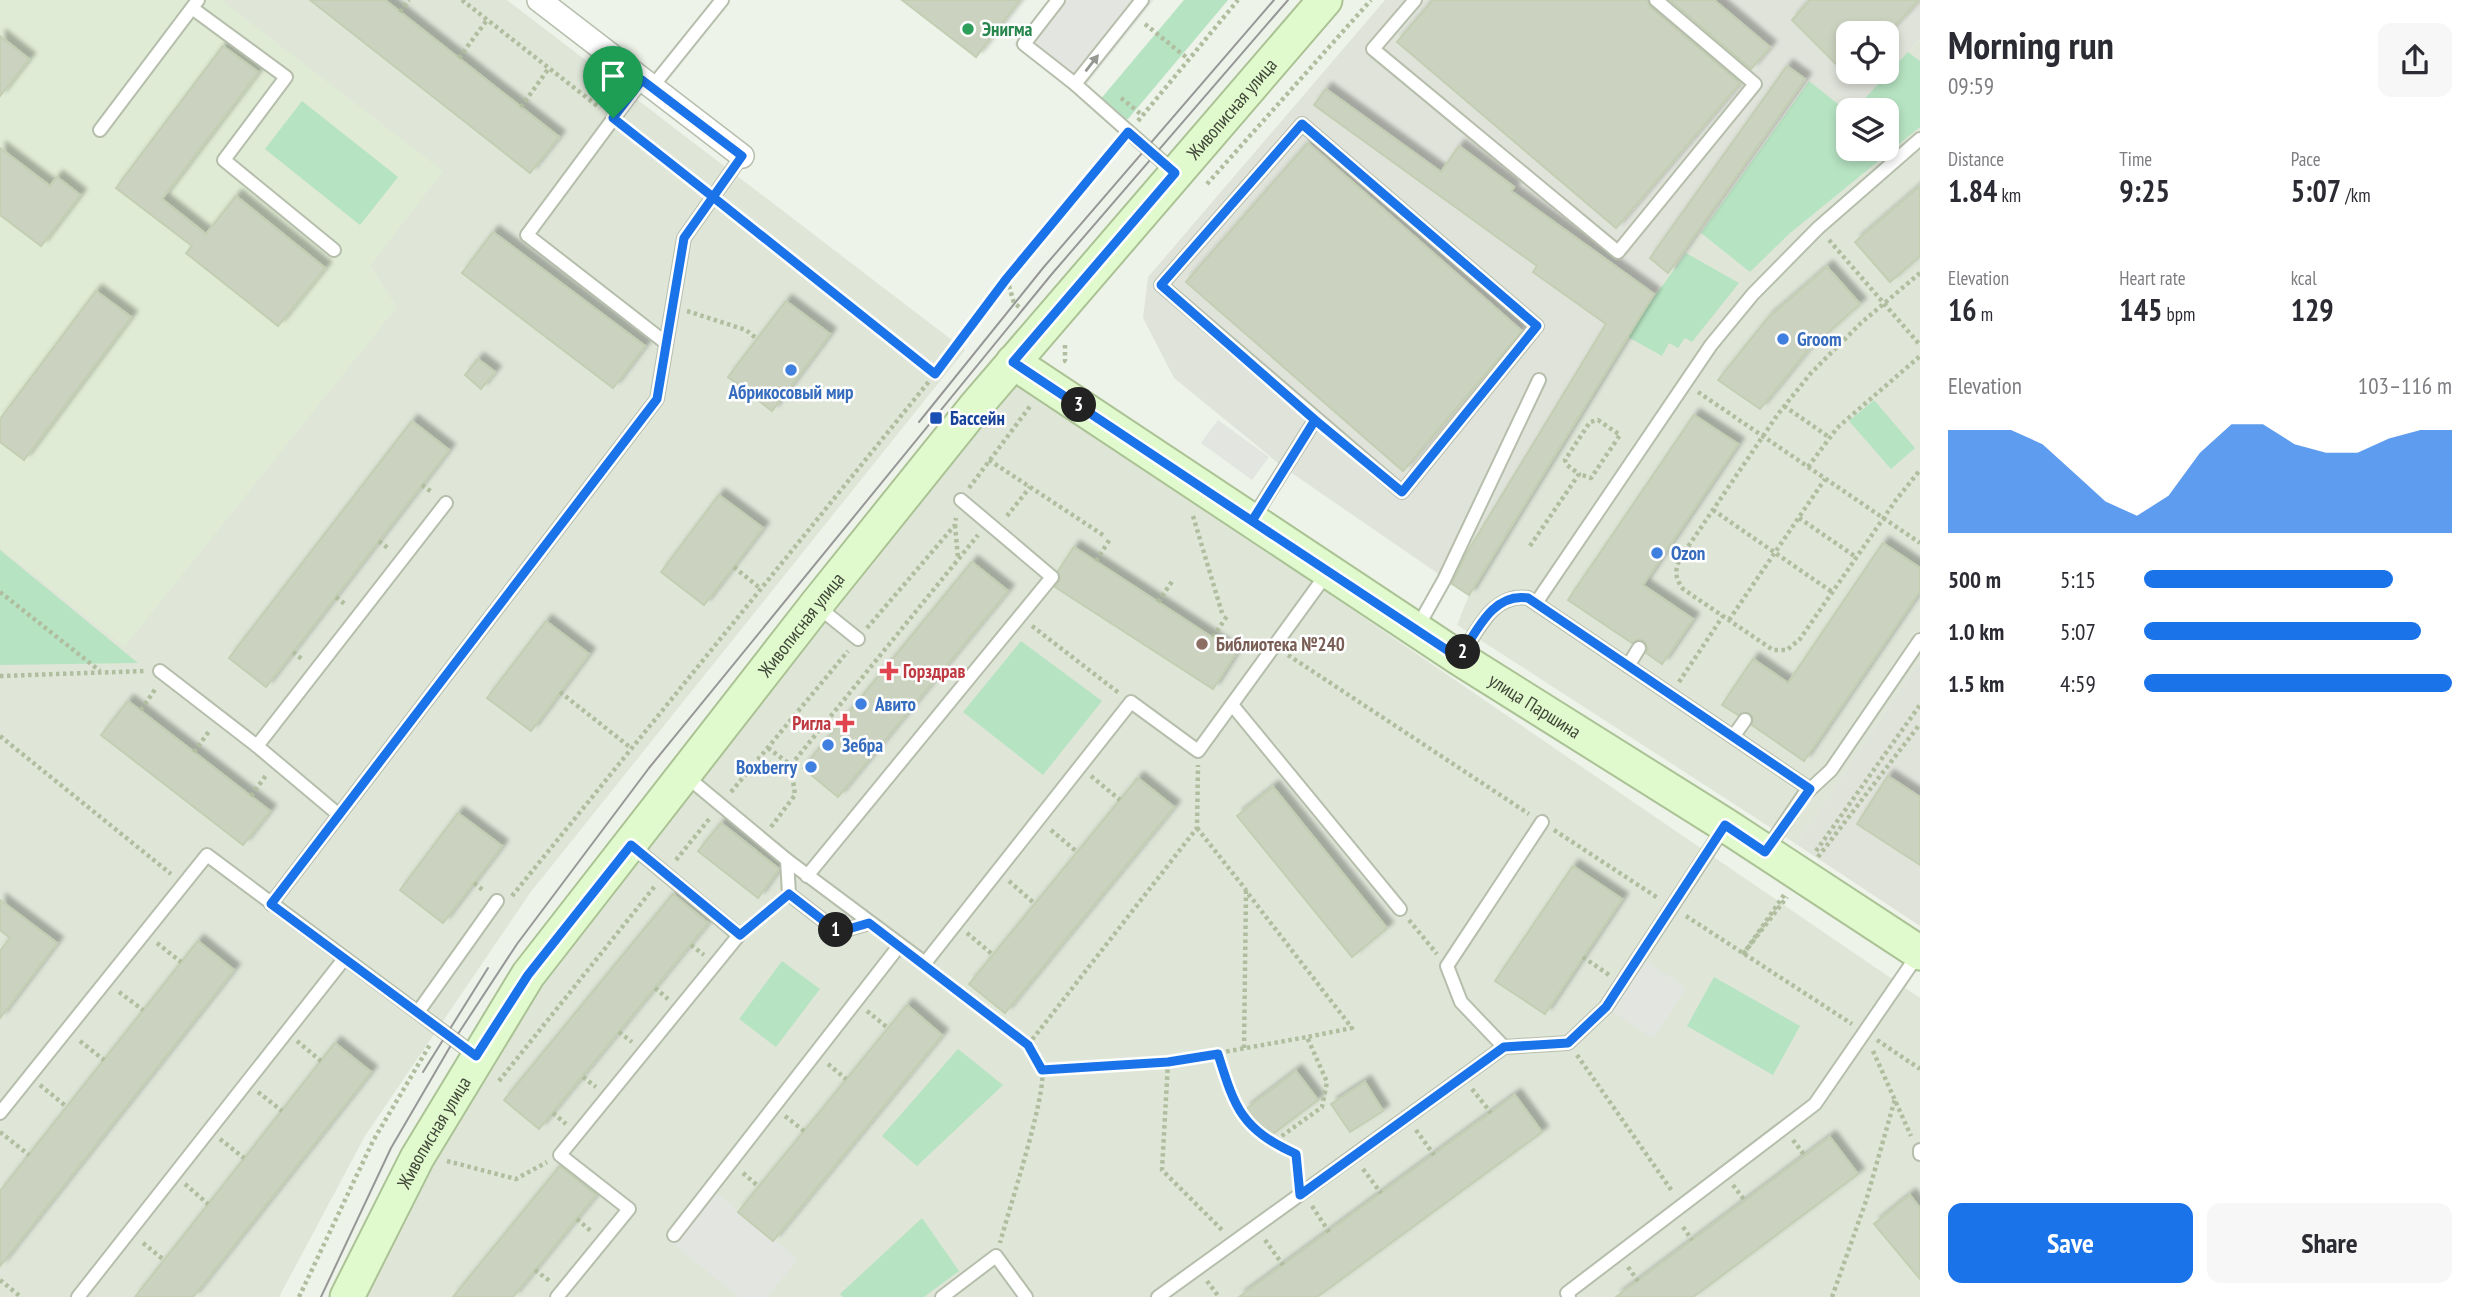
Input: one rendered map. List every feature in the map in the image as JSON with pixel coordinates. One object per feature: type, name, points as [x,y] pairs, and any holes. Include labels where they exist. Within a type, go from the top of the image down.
[{"type":"street","points":[[539,0],[742,156]]},
{"type":"street","name":"Живописная улица","points":[[347,1297],[417,1158],[476,1056],[528,975],[816,605],[1013,362],[1325,0]]},
{"type":"street","name":"улица Паршина","points":[[1013,362],[1459,658],[1725,825],[1920,953]]},
{"type":"lane","points":[[666,343],[527,235],[613,118],[722,0]]},
{"type":"lane","points":[[1058,0],[1024,44],[1075,84],[1175,173]]},
{"type":"lane","points":[[1075,84],[1142,0]]},
{"type":"lane","points":[[1415,0],[1373,49],[1618,251],[1755,84],[1656,0]]},
{"type":"lane","points":[[100,130],[195,4],[286,77],[223,160],[334,250]]},
{"type":"lane","points":[[1302,124],[1537,326],[1402,492],[1315,420],[1161,285],[1302,124]]},
{"type":"lane","points":[[1536,603],[1711,345],[1753,294],[1818,228],[1920,139]]},
{"type":"lane","points":[[271,904],[657,399],[684,238],[742,156]]},
{"type":"lane","points":[[1416,629],[1444,580],[1539,380]]},
{"type":"lane","points":[[1252,521],[1315,420]]},
{"type":"lane","points":[[807,876],[1052,577],[961,500]]},
{"type":"lane","points":[[257,746],[446,503]]},
{"type":"lane","points":[[685,775],[807,876],[925,963],[1131,702],[1198,751],[1328,572]]},
{"type":"lane","points":[[1459,658],[1500,602],[1517,596],[1536,603],[1810,789]]},
{"type":"lane","points":[[816,605],[858,639]]},
{"type":"lane","points":[[1765,852],[1810,789],[1831,771],[1920,640]]},
{"type":"lane","points":[[1628,666],[1639,648]]},
{"type":"lane","points":[[163,673],[257,746],[338,815]]},
{"type":"lane","points":[[1233,706],[1400,909]]},
{"type":"lane","points":[[1733,737],[1745,720]]},
{"type":"lane","points":[[1504,1047],[1461,1002],[1447,966],[1542,822]]},
{"type":"lane","points":[[1158,1297],[1504,1047],[1568,1043],[1606,1007],[1725,825]]},
{"type":"lane","points":[[557,1297],[629,1209],[560,1155],[740,935],[631,845]]},
{"type":"lane","points":[[0,1113],[207,855],[476,1056]]},
{"type":"lane","points":[[787,860],[789,894],[838,932],[869,923]]},
{"type":"lane","points":[[422,1014],[497,901]]},
{"type":"lane","points":[[674,1235],[899,946]]},
{"type":"lane","points":[[1569,1297],[1567,1293],[1815,1104],[1920,953]]},
{"type":"lane","points":[[78,1297],[344,959]]},
{"type":"lane","points":[[942,1297],[996,1256],[1026,1297]]},
{"type":"path","points":[[400,12],[409,0]]},
{"type":"path","points":[[462,0],[935,374]]},
{"type":"path","points":[[511,898],[935,374],[1007,278],[1187,58],[1238,0]]},
{"type":"path","points":[[1132,13],[1187,58]]},
{"type":"path","points":[[459,58],[487,20]]},
{"type":"path","points":[[521,107],[549,68]]},
{"type":"path","points":[[1841,254],[1920,345]]},
{"type":"path","points":[[1920,273],[1827,356],[1784,406],[1681,557],[1675,573],[1683,589],[1723,617],[1773,650],[1787,650],[1800,639],[1883,518],[1920,470]]},
{"type":"path","points":[[672,306],[746,330],[757,339]]},
{"type":"path","points":[[1808,467],[1829,437],[1920,356]]},
{"type":"path","points":[[1706,397],[1920,543]]},
{"type":"path","points":[[1035,400],[989,460],[1108,538],[1096,561]]},
{"type":"path","points":[[1784,406],[1829,437]]},
{"type":"path","points":[[1598,420],[1620,435],[1591,478],[1579,474],[1567,466],[1565,460],[1590,422],[1598,420]]},
{"type":"path","points":[[1530,546],[1579,474]]},
{"type":"path","points":[[1729,621],[1825,479]]},
{"type":"path","points":[[791,765],[958,559],[1030,487]]},
{"type":"path","points":[[1190,506],[1225,615],[1213,637]]},
{"type":"path","points":[[1713,510],[1832,592]]},
{"type":"path","points":[[1798,517],[1856,557]]},
{"type":"path","points":[[955,525],[958,559]]},
{"type":"path","points":[[734,567],[761,589]]},
{"type":"path","points":[[1158,601],[1172,580]]},
{"type":"path","points":[[0,592],[101,672]]},
{"type":"path","points":[[1019,617],[1131,702]]},
{"type":"path","points":[[1682,678],[1723,617]]},
{"type":"path","points":[[1275,647],[1920,1069]]},
{"type":"path","points":[[0,677],[101,672],[163,673],[141,710]]},
{"type":"path","points":[[560,692],[631,748]]},
{"type":"path","points":[[1920,705],[1810,864],[1920,722]]},
{"type":"path","points":[[194,752],[219,717]]},
{"type":"path","points":[[0,736],[184,884]]},
{"type":"path","points":[[762,838],[795,795],[791,765],[768,748]]},
{"type":"path","points":[[1028,1045],[1197,828],[1198,751]]},
{"type":"path","points":[[251,796],[276,762]]},
{"type":"path","points":[[1080,767],[1120,800]]},
{"type":"path","points":[[1038,820],[1077,852]]},
{"type":"path","points":[[1042,1070],[1168,1062],[1352,1028],[1197,828]]},
{"type":"path","points":[[998,871],[1035,904]]},
{"type":"path","points":[[1744,953],[1793,886]]},
{"type":"path","points":[[1244,1048],[1246,891]]},
{"type":"path","points":[[740,935],[789,894]]},
{"type":"path","points":[[1400,909],[1447,966]]},
{"type":"path","points":[[956,924],[993,955]]},
{"type":"path","points":[[145,932],[181,962]]},
{"type":"path","points":[[1583,957],[1621,984]]},
{"type":"path","points":[[925,963],[1028,1045],[1042,1070],[1040,1097],[996,1256]]},
{"type":"path","points":[[106,981],[143,1010]]},
{"type":"path","points":[[856,1002],[888,1028]]},
{"type":"path","points":[[299,1297],[373,1141],[432,1040],[422,1014]]},
{"type":"path","points":[[67,1030],[104,1060]]},
{"type":"path","points":[[286,1032],[321,1061]]},
{"type":"path","points":[[1865,1032],[1920,1152]]},
{"type":"path","points":[[1272,1143],[1322,1107],[1327,1082],[1307,1037]]},
{"type":"path","points":[[1568,1043],[1682,1205]]},
{"type":"path","points":[[1218,1054],[1233,1102],[1263,1139],[1296,1154],[1301,1193],[1329,1232]]},
{"type":"path","points":[[1168,1062],[1162,1170],[1234,1242]]},
{"type":"path","points":[[29,1076],[66,1107]]},
{"type":"path","points":[[1463,1076],[1490,1113]]},
{"type":"path","points":[[247,1083],[282,1111]]},
{"type":"path","points":[[1832,1297],[1866,1201],[1895,1099]]},
{"type":"path","points":[[1406,1117],[1434,1155]]},
{"type":"path","points":[[209,1130],[244,1158]]},
{"type":"path","points":[[0,1132],[29,1155]]},
{"type":"path","points":[[445,1160],[516,1179],[560,1155]]},
{"type":"path","points":[[1353,1156],[1381,1193]]},
{"type":"path","points":[[174,1175],[208,1204]]},
{"type":"path","points":[[1255,1227],[1283,1265]]},
{"type":"path","points":[[130,1232],[164,1260]]},
{"type":"path","points":[[0,1280],[21,1297]]},
{"type":"shaded area","points":[[0,0],[507,0],[965,350],[530,893],[365,1136],[279,1297],[0,1297]]},
{"type":"shaded area","points":[[0,0],[221,0],[443,171],[370,266],[397,307],[124,647],[0,548]]},
{"type":"shaded area","points":[[1049,0],[1154,0],[1078,95],[1014,44]]},
{"type":"shaded area","points":[[1385,0],[1920,0],[1920,40],[1899,62],[1899,21],[1836,21],[1836,84],[1879,84],[1865,98],[1836,98],[1836,103],[1808,82],[1637,318],[1469,595],[1283,467],[1174,378],[1143,318],[1148,277]]},
{"type":"shaded area","points":[[1920,40],[1920,661],[1796,844],[1457,625],[1469,595],[1637,318],[1809,81],[1836,102],[1836,161],[1899,161],[1899,98],[1865,98],[1879,84],[1899,84],[1899,62]]},
{"type":"shaded area","points":[[1011,383],[1041,397],[1920,998],[1920,1297],[364,1297],[452,1124],[538,991]]},
{"type":"shaded area","points":[[1218,420],[1269,457],[1252,480],[1201,443]]},
{"type":"shaded area","points":[[1920,661],[1920,926],[1796,844]]},
{"type":"shaded area","points":[[1638,956],[1686,988],[1654,1039],[1606,1007]]},
{"type":"shaded area","points":[[714,1191],[798,1259],[767,1297],[739,1297],[672,1243]]},
{"type":"green space","points":[[1184,0],[1228,0],[1128,119],[1111,119],[1099,101]]},
{"type":"green space","points":[[1908,52],[1920,61],[1920,127],[1899,144],[1899,98],[1865,98],[1878,84],[1899,84],[1899,62]]},
{"type":"green space","points":[[1809,81],[1836,102],[1836,161],[1878,161],[1789,234],[1750,272],[1701,233]]},
{"type":"green space","points":[[302,101],[398,177],[360,225],[265,149]]},
{"type":"green space","points":[[1686,253],[1739,283],[1692,342],[1685,338],[1678,348],[1669,343],[1662,356],[1626,336]]},
{"type":"green space","points":[[1874,400],[1915,448],[1891,469],[1849,421]]},
{"type":"green space","points":[[0,550],[138,663],[0,665]]},
{"type":"green space","points":[[1021,641],[1102,701],[1043,775],[963,712]]},
{"type":"green space","points":[[782,961],[820,989],[776,1047],[739,1019]]},
{"type":"green space","points":[[1714,977],[1800,1026],[1773,1075],[1687,1026]]},
{"type":"green space","points":[[958,1049],[1003,1085],[917,1166],[882,1136]]},
{"type":"green space","points":[[922,1218],[959,1271],[924,1297],[843,1297],[840,1294]]},
{"type":"building","points":[[310,0],[385,0],[559,137],[530,173]]},
{"type":"building","name":"Энигма","points":[[902,0],[1020,0],[976,57]]},
{"type":"building","points":[[1433,0],[1647,0],[1650,7],[1740,83],[1616,228],[1397,42]]},
{"type":"building","points":[[1670,0],[1714,0],[1770,47],[1751,69]]},
{"type":"building","points":[[1810,0],[1919,0],[1899,21],[1836,21],[1836,64],[1792,20]]},
{"type":"building","points":[[0,36],[29,59],[0,96]]},
{"type":"building","points":[[223,46],[258,72],[162,199],[206,234],[236,196],[325,268],[278,326],[186,253],[192,246],[116,188]]},
{"type":"building","points":[[1787,66],[1805,79],[1668,273],[1650,258]]},
{"type":"building","points":[[1326,89],[1441,172],[1459,146],[1514,187],[1511,191],[1654,294],[1469,595],[1452,584],[1465,556],[1606,324],[1533,272],[1537,266],[1314,105]]},
{"type":"building","points":[[1308,143],[1522,331],[1403,471],[1186,282]]},
{"type":"building","points":[[0,148],[50,186],[57,177],[80,195],[41,246],[0,215]]},
{"type":"building","points":[[1920,186],[1920,256],[1890,282],[1855,242]]},
{"type":"building","points":[[493,232],[645,346],[613,388],[462,273]]},
{"type":"building","points":[[1827,267],[1860,304],[1806,352],[1760,409],[1718,380],[1768,318]]},
{"type":"building","points":[[96,291],[131,317],[24,460],[0,442],[0,419]]},
{"type":"building","points":[[786,301],[830,334],[772,411],[728,377]]},
{"type":"building","points":[[478,359],[495,372],[481,389],[465,375]]},
{"type":"building","points":[[1694,415],[1738,444],[1643,585],[1693,619],[1662,664],[1646,653],[1648,648],[1644,641],[1639,639],[1632,643],[1568,600]]},
{"type":"building","points":[[412,421],[449,450],[266,687],[229,658]]},
{"type":"building","points":[[719,495],[763,528],[704,605],[661,572]]},
{"type":"building","points":[[1883,543],[1920,568],[1920,591],[1804,761],[1752,725],[1753,717],[1749,713],[1738,715],[1722,705],[1753,659],[1788,683]]},
{"type":"building","points":[[1074,547],[1236,653],[1213,689],[1055,587],[1060,579],[1058,571]]},
{"type":"building","points":[[972,562],[1008,591],[838,797],[803,768]]},
{"type":"building","points":[[546,621],[589,654],[531,731],[487,698]]},
{"type":"building","points":[[128,701],[270,811],[243,845],[101,735]]},
{"type":"building","points":[[1888,776],[1920,797],[1920,865],[1857,824]]},
{"type":"building","points":[[1138,778],[1174,807],[1005,1013],[969,984]]},
{"type":"building","points":[[1273,787],[1387,928],[1352,957],[1237,816]]},
{"type":"building","points":[[458,813],[502,846],[443,923],[400,890]]},
{"type":"building","points":[[721,823],[779,869],[758,898],[698,851]]},
{"type":"building","points":[[1573,866],[1622,899],[1545,1014],[1495,981]]},
{"type":"building","points":[[673,894],[708,923],[539,1129],[504,1100]]},
{"type":"building","points":[[0,900],[57,943],[0,1018],[0,951],[10,938],[0,930]]},
{"type":"building","points":[[198,941],[234,970],[0,1266],[0,1191]]},
{"type":"building","points":[[907,1005],[942,1035],[773,1241],[738,1212]]},
{"type":"building","points":[[335,1043],[371,1072],[193,1297],[135,1297]]},
{"type":"building","points":[[1296,1071],[1318,1100],[1267,1138],[1245,1110]]},
{"type":"building","points":[[1365,1082],[1383,1111],[1350,1132],[1331,1104]]},
{"type":"building","points":[[1515,1095],[1542,1132],[1317,1297],[1239,1297]]},
{"type":"building","points":[[1830,1137],[1858,1174],[1693,1297],[1616,1297]]},
{"type":"building","points":[[560,1166],[596,1195],[513,1297],[453,1297]]},
{"type":"building","points":[[1910,1195],[1920,1208],[1920,1279],[1874,1224]]},
{"type":"tram line","points":[[919,422],[1043,268],[1274,0]]},
{"type":"tram line","points":[[321,1297],[391,1148],[454,1040],[517,944],[649,768],[1051,275],[1288,0]]},
{"type":"tram line","points":[[423,1072],[488,968]]},
{"type":"place","name":"Энигма","points":[[968,29]]},
{"type":"place","name":"Groom","points":[[1783,339]]},
{"type":"place","name":"Абрикосовый мир","points":[[791,370]]},
{"type":"place","name":"Бассейн","points":[[936,418]]},
{"type":"place","name":"Ozon","points":[[1657,553]]},
{"type":"place","name":"Библиотека №240","points":[[1202,644]]},
{"type":"place","name":"Горздрав","points":[[889,671]]},
{"type":"place","name":"Авито","points":[[861,704]]},
{"type":"place","name":"Ригла","points":[[845,723]]},
{"type":"place","name":"Зебра","points":[[828,745]]},
{"type":"place","name":"Boxberry","points":[[811,767]]},
{"type":"route","points":[[613,118],[642,80],[742,156],[713,197],[935,374],[1007,278],[1128,132],[1175,173],[1013,362],[1252,521],[1275,481],[1283,467],[1315,420],[1161,285],[1302,124],[1537,326],[1402,492],[1315,420],[1283,467],[1252,521],[1459,658],[1500,602],[1508,597],[1528,598],[1810,789],[1765,852],[1725,825],[1606,1007],[1568,1043],[1504,1047],[1300,1195],[1296,1154],[1263,1139],[1233,1102],[1218,1054],[1168,1062],[1042,1070],[1028,1045],[925,963],[869,923],[838,932],[789,894],[740,935],[664,875],[631,845],[528,975],[476,1056],[271,904],[657,399],[684,238],[713,197],[613,118]]}]
